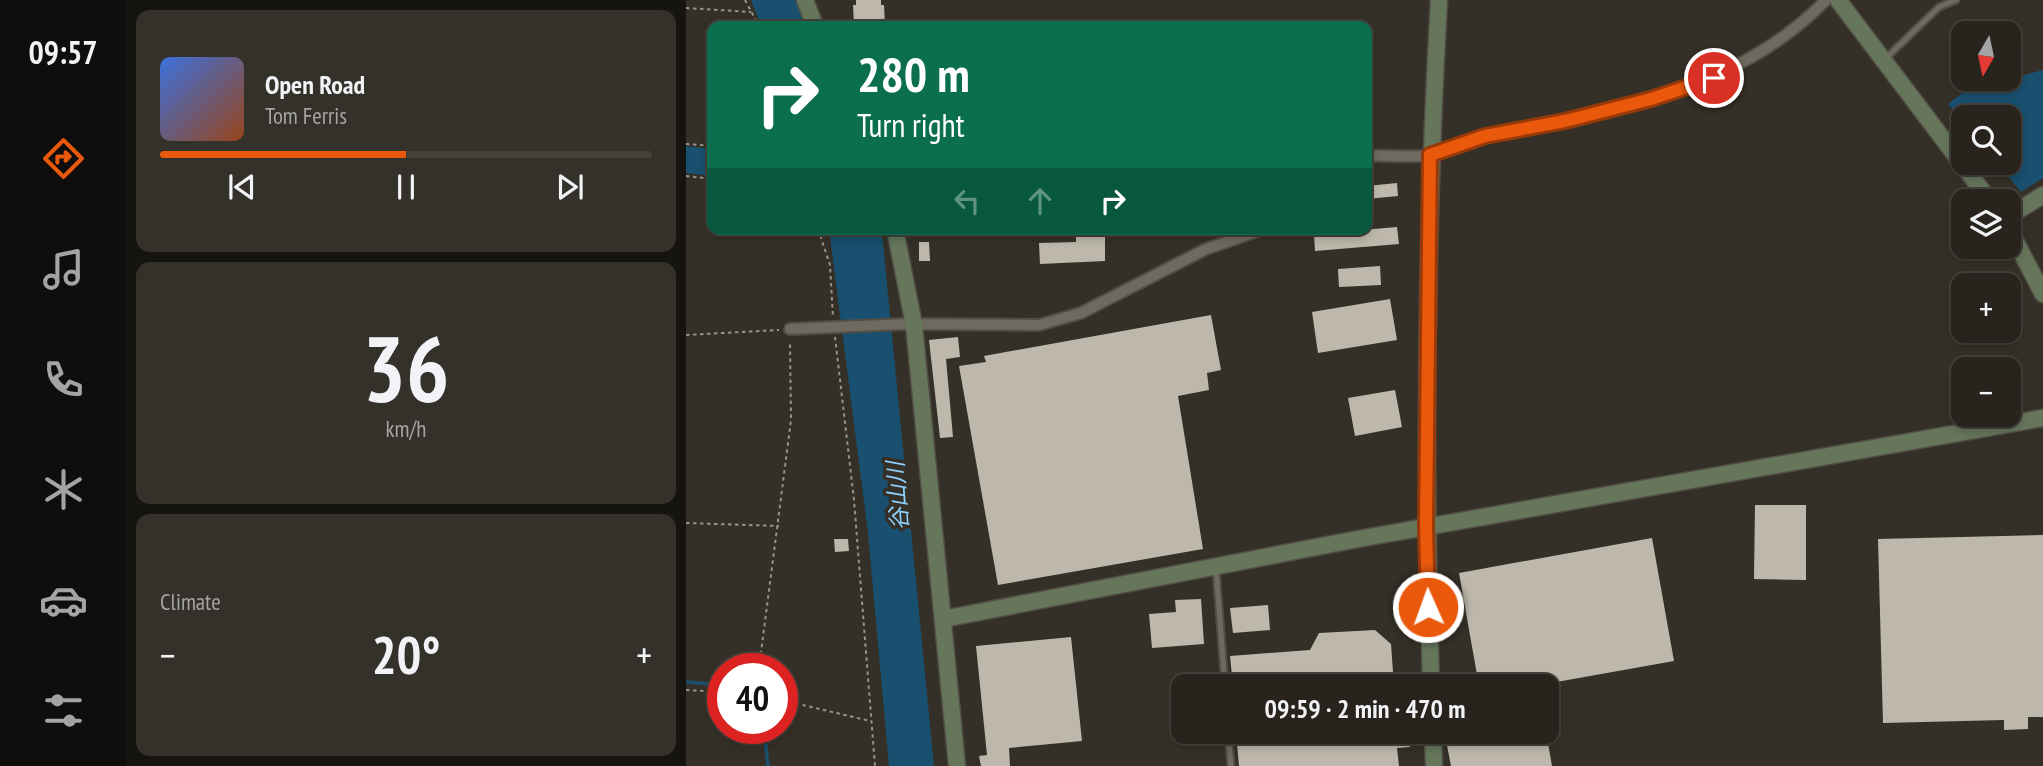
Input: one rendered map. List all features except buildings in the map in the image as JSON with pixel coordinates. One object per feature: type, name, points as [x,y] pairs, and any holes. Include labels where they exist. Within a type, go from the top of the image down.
[{"type":"street","points":[[806,0],[813,21]]},
{"type":"street","points":[[1431,674],[1426,527],[1430,155],[1439,0]]},
{"type":"street","points":[[1372,156],[1430,155],[1485,136],[1565,121],[1651,99],[1714,78],[1779,42],[1826,0]]},
{"type":"street","points":[[1838,0],[1981,189]]},
{"type":"street","points":[[2021,209],[2043,195]]},
{"type":"street","points":[[896,235],[910,325],[957,766]]},
{"type":"street","points":[[790,329],[910,325],[1039,326],[1081,313],[1206,249],[1247,235]]},
{"type":"street","points":[[2021,252],[2043,294]]},
{"type":"street","points":[[943,619],[1426,527],[2043,418]]},
{"type":"street","points":[[1433,744],[1434,766]]},
{"type":"lane","points":[[1884,60],[1939,6],[1956,0]]},
{"type":"lane","points":[[1215,566],[1224,674]]},
{"type":"lane","points":[[1229,744],[1231,766]]},
{"type":"path","points":[[745,0],[756,21]]},
{"type":"path","points":[[686,8],[751,12]]},
{"type":"path","points":[[686,144],[707,146]]},
{"type":"path","points":[[686,176],[707,178]]},
{"type":"path","points":[[820,235],[830,265],[834,329],[855,500],[875,766]]},
{"type":"path","points":[[686,335],[790,329],[791,420],[761,653]]},
{"type":"path","points":[[686,523],[779,526]]},
{"type":"path","points":[[686,690],[707,691]]},
{"type":"path","points":[[798,704],[872,721]]},
{"type":"water","points":[[751,0],[796,0],[803,21],[759,21]]},
{"type":"water","points":[[2043,70],[2043,178],[2021,192],[2007,175],[2021,175],[2021,105],[1951,105],[1951,108],[1948,104],[1965,91],[2021,91],[2021,76]]},
{"type":"water","points":[[686,146],[707,148],[707,175],[686,173]]},
{"type":"water","name":"谷山川","points":[[830,235],[882,235],[934,766],[889,766],[868,533]]},
{"type":"waterway","points":[[686,682],[707,684]]},
{"type":"waterway","points":[[766,744],[768,766]]},
{"type":"route","points":[[1428,607],[1426,527],[1430,155],[1485,136],[1565,121],[1651,99],[1714,78]]}]
